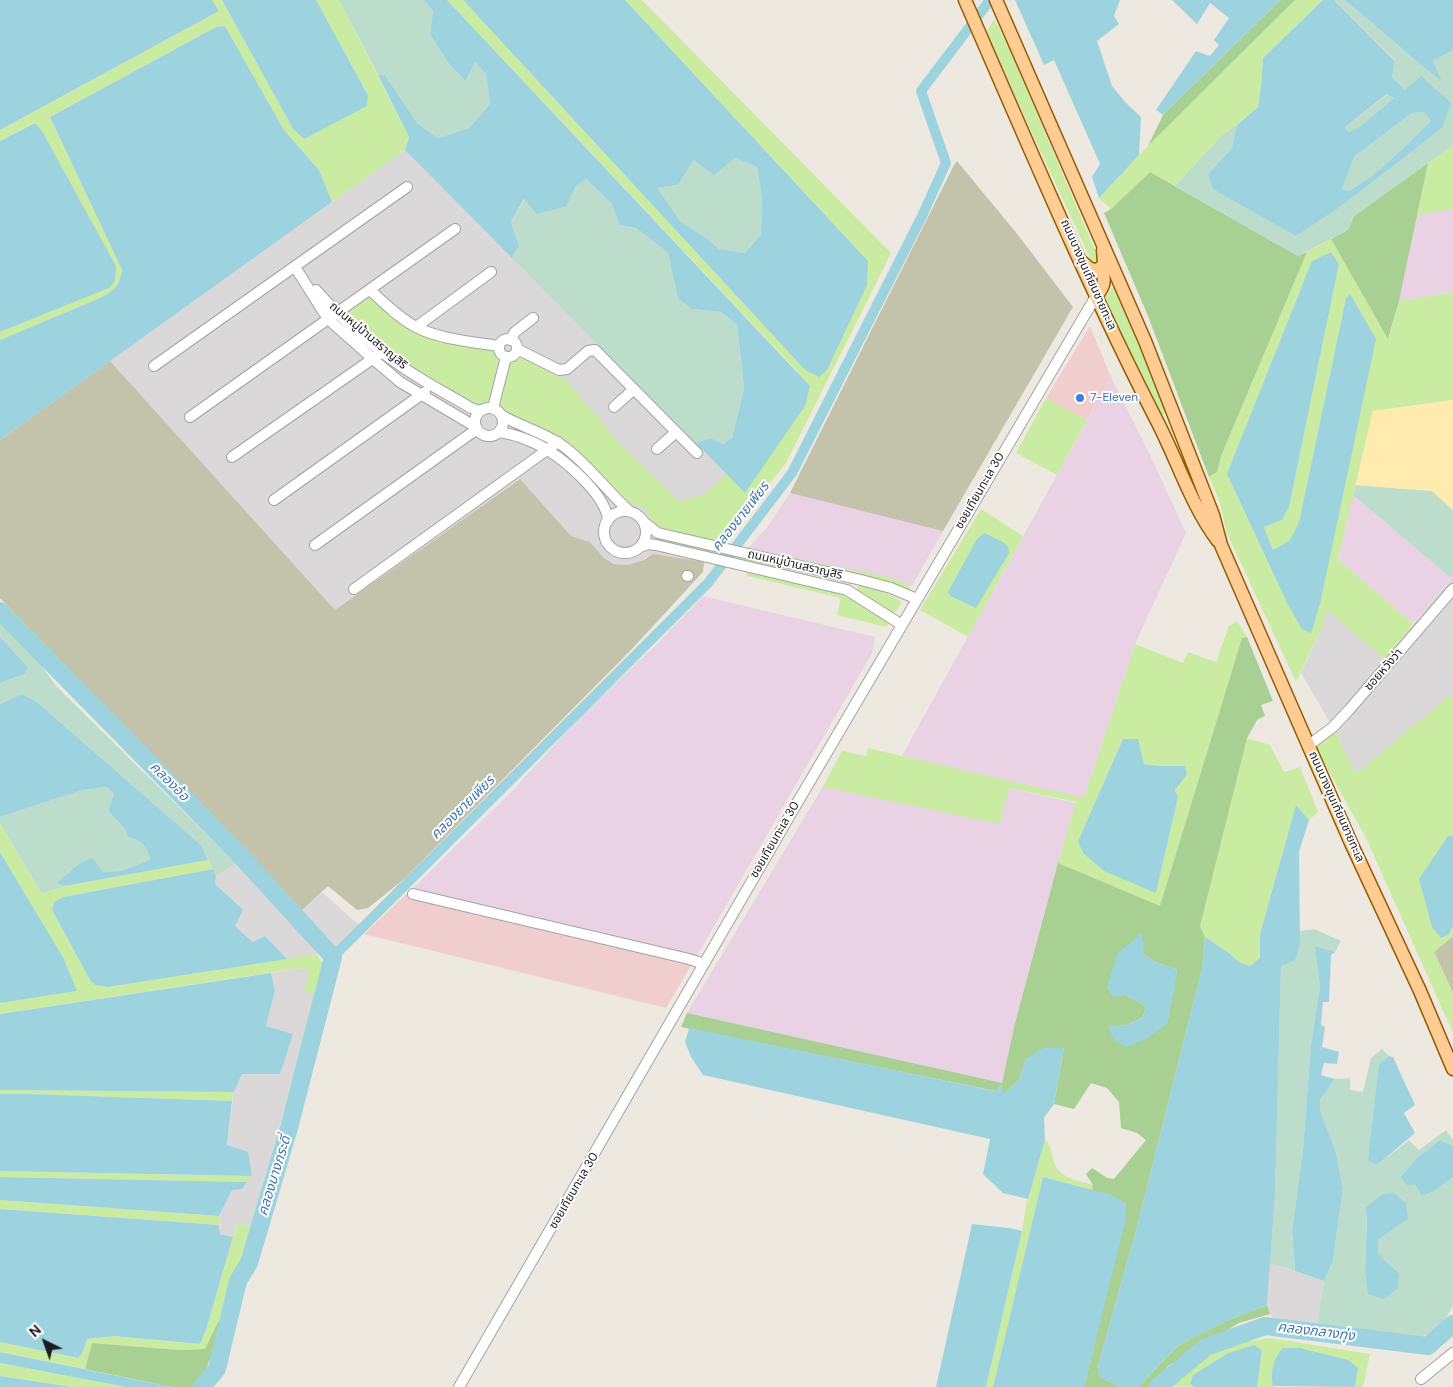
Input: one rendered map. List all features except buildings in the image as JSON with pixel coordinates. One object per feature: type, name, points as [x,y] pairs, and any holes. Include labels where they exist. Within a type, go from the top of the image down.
[{"type":"main road","name":"ถนนบางขุนเทียนชายทะเล","points":[[965,0],[1096,296],[1173,452],[1190,493],[1208,527],[1221,545]]},
{"type":"main road","name":"ถนนบางขุนเทียนชายทะเล","points":[[996,0],[1145,341],[1213,515],[1221,545],[1453,1069]]},
{"type":"main road","points":[[1096,296],[1105,280],[1102,267],[1104,262],[1102,243]]},
{"type":"main road","points":[[1081,261],[1090,269],[1097,270],[1102,267]]},
{"type":"street","points":[[154,366],[407,187]]},
{"type":"street","points":[[190,417],[455,229]]},
{"type":"street","name":"ถนนหมู่บ้านสราญสิริ","points":[[296,267],[332,316],[373,359],[400,382],[476,428]]},
{"type":"street","points":[[416,327],[491,272]]},
{"type":"street","points":[[370,290],[394,312],[416,327],[446,337],[499,346]]},
{"type":"street","name":"ซอยเทียนทะเล 30","points":[[459,1387],[917,599],[1096,296]]},
{"type":"street","name":"ถนนหมู่บ้านสราญสิริ","points":[[332,316],[418,377],[471,408],[480,411]]},
{"type":"street","points":[[510,340],[515,332],[533,318]]},
{"type":"street","points":[[505,340],[510,340],[515,343],[517,349],[515,354],[506,357],[501,355],[499,346],[505,340]]},
{"type":"street","points":[[517,349],[559,370],[567,369],[588,351],[595,350],[697,453]]},
{"type":"street","points":[[232,457],[383,352]]},
{"type":"street","points":[[499,432],[503,423],[497,411],[506,357]]},
{"type":"street","points":[[274,500],[434,386]]},
{"type":"street","points":[[614,407],[634,389]]},
{"type":"street","points":[[476,428],[476,417],[480,411],[485,408],[497,411],[512,421],[542,433],[558,442],[579,459],[629,511],[639,516],[644,523],[646,535],[640,547],[628,552],[616,550],[610,546],[605,534],[605,527],[612,515],[629,511]]},
{"type":"street","points":[[476,428],[486,436],[499,432],[508,433],[559,458],[601,500],[607,511],[608,521]]},
{"type":"street","points":[[315,545],[476,428]]},
{"type":"street","points":[[657,449],[676,432]]},
{"type":"street","points":[[354,589],[558,442]]},
{"type":"street","name":"ถนนหมู่บ้านสราญสิริ","points":[[644,523],[658,533],[857,579],[891,588],[917,599]]},
{"type":"street","name":"ถนนหมู่บ้านสราญสิริ","points":[[640,547],[648,544],[847,590],[902,625]]},
{"type":"street","points":[[784,576],[787,563]]},
{"type":"street","points":[[855,595],[851,589],[852,584],[857,579]]},
{"type":"street","name":"ซอยหวังว่า","points":[[1309,745],[1333,727],[1349,710],[1453,589]]},
{"type":"street","points":[[413,894],[704,964]]},
{"type":"street","points":[[1421,1380],[1453,1353]]},
{"type":"shaded area","points":[[339,0],[424,0],[433,11],[430,34],[467,80],[475,61],[486,74],[490,104],[469,128],[438,138],[418,124],[385,75],[378,75]]},
{"type":"shaded area","points":[[1334,0],[1345,0],[1441,81],[1433,61],[1453,50],[1453,145],[1354,216],[1348,230],[1298,256],[1175,186],[1222,135],[1237,125],[1232,148],[1208,174],[1296,236],[1442,128],[1392,77],[1395,60]]},
{"type":"shaded area","points":[[1388,94],[1394,98],[1358,128],[1348,132],[1345,127]]},
{"type":"shaded area","points":[[1424,112],[1431,121],[1382,168],[1349,191],[1342,189],[1354,157],[1412,113]]},
{"type":"shaded area","points":[[1453,145],[1453,292],[1399,301],[1428,163]]},
{"type":"shaded area","points":[[405,150],[755,502],[718,541],[704,562],[653,554],[644,560],[628,565],[615,564],[604,558],[590,542],[571,536],[519,479],[335,610],[110,361]]},
{"type":"shaded area","points":[[735,158],[757,167],[762,199],[761,234],[745,253],[718,250],[708,239],[680,221],[656,188],[678,185],[694,160]]},
{"type":"shaded area","points":[[957,161],[1018,235],[1073,307],[943,531],[790,493],[953,167]]},
{"type":"shaded area","points":[[586,179],[612,204],[619,225],[636,228],[668,253],[678,299],[692,309],[721,312],[737,325],[744,388],[732,438],[723,444],[711,438],[696,443],[512,258],[519,246],[511,222],[525,199],[567,206],[576,186]]},
{"type":"shaded area","points":[[1090,326],[1111,377],[1087,420],[1046,398]]},
{"type":"shaded area","points":[[110,361],[335,610],[520,479],[571,536],[590,542],[604,558],[614,564],[628,565],[644,560],[653,554],[704,562],[703,572],[630,651],[403,880],[368,908],[357,910],[328,886],[302,910],[0,598],[0,440]]},
{"type":"shaded area","points":[[1111,377],[1186,533],[1135,644],[1084,799],[902,756]]},
{"type":"shaded area","points":[[1356,485],[1432,491],[1453,510],[1453,576],[1451,578],[1353,495]]},
{"type":"shaded area","points":[[790,493],[943,531],[912,586],[748,549],[768,526]]},
{"type":"shaded area","points":[[1353,495],[1451,578],[1413,624],[1338,559]]},
{"type":"shaded area","points":[[1453,576],[1453,693],[1356,774],[1335,731],[1301,673],[1322,627],[1327,609],[1385,659]]},
{"type":"shaded area","points":[[703,596],[875,637],[872,653],[698,954],[413,888],[511,792],[582,715],[656,645]]},
{"type":"shaded area","points":[[0,620],[31,651],[56,686],[236,863],[216,876],[201,845],[37,702],[22,694],[0,704],[0,683],[25,674],[28,667],[0,637]]},
{"type":"shaded area","points":[[842,751],[1076,803],[1015,1023],[1002,1084],[687,1013],[825,783]]},
{"type":"shaded area","points":[[107,787],[114,794],[108,811],[125,829],[128,837],[137,840],[143,845],[148,851],[150,860],[121,871],[103,872],[92,859],[58,883],[65,886],[42,894],[0,823],[0,817],[83,790]]},
{"type":"shaded area","points":[[236,863],[312,944],[317,954],[287,959],[265,937],[254,942],[235,926],[215,884],[216,876]]},
{"type":"shaded area","points":[[413,888],[698,954],[666,1008],[364,934]]},
{"type":"shaded area","points":[[322,892],[360,926],[335,949],[302,918],[302,910]]},
{"type":"shaded area","points":[[1314,929],[1341,941],[1335,952],[1316,947],[1320,986],[1311,1045],[1303,1150],[1292,1231],[1295,1271],[1270,1263],[1275,1196],[1281,966],[1300,944],[1300,931]]},
{"type":"shaded area","points":[[1453,936],[1453,993],[1434,952]]},
{"type":"shaded area","points":[[301,968],[309,971],[304,991],[316,994],[252,1226],[237,1224],[233,1237],[220,1234],[219,1216],[232,1190],[247,1182],[252,1176],[227,1145],[234,1092],[242,1074],[293,1034],[266,1026],[275,991],[271,973]]},
{"type":"shaded area","points":[[1382,1049],[1389,1056],[1379,1064],[1377,1165],[1409,1140],[1419,1150],[1446,1130],[1453,1140],[1453,1146],[1440,1140],[1419,1156],[1415,1184],[1436,1190],[1453,1177],[1453,1306],[1437,1333],[1417,1337],[1317,1326],[1324,1281],[1333,1261],[1343,1188],[1335,1149],[1320,1110],[1320,1100],[1335,1079],[1350,1078],[1350,1090],[1363,1092],[1371,1058]],"holes":[[[1365,1208],[1408,1219],[1378,1240],[1378,1254],[1365,1271],[1367,1218]]]},
{"type":"shaded area","points":[[1270,1263],[1324,1281],[1317,1326],[1276,1321],[1270,1314],[1267,1305]]},
{"type":"green space","points":[[212,0],[222,0],[293,129],[304,139],[368,94],[316,0],[339,0],[409,137],[405,150],[332,202],[319,170],[284,130],[225,26],[216,27],[50,117],[122,270],[121,276],[116,287],[100,298],[0,340],[0,332],[108,288],[42,131],[34,123],[0,141],[0,130],[219,11]]},
{"type":"green space","points":[[447,0],[463,0],[805,370],[868,261],[625,0],[642,0],[891,253],[786,463],[755,502],[718,541],[656,528],[650,516],[643,508],[621,502],[607,480],[580,455],[506,415],[499,406],[489,404],[478,406],[463,400],[437,384],[346,317],[345,312],[368,294],[407,328],[420,334],[493,349],[496,356],[509,363],[520,355],[565,379],[621,445],[679,501],[705,494],[727,474],[745,492],[798,372]]},
{"type":"green space","points":[[1280,0],[1295,0],[1148,146],[1163,115]]},
{"type":"green space","points":[[1295,0],[1323,0],[1263,58],[1258,107],[1222,135],[1175,186],[1150,172],[1111,209],[1099,198],[1134,160]]},
{"type":"green space","points":[[994,19],[1008,45],[1100,262],[1093,265],[987,31]]},
{"type":"green space","points":[[1453,145],[1453,209],[1417,215],[1428,163]]},
{"type":"green space","points":[[1428,163],[1399,301],[1388,339],[1331,239],[1348,230],[1354,216]]},
{"type":"green space","points":[[1150,172],[1298,256],[1307,252],[1221,456],[1217,472],[1209,477],[1148,316],[1104,213],[1111,209]]},
{"type":"green space","points":[[1331,239],[1389,338],[1399,301],[1453,292],[1453,400],[1373,411],[1338,559],[1413,624],[1385,659],[1327,610],[1322,627],[1296,682],[1227,533],[1219,500],[1209,477],[1217,472],[1221,456],[1307,252]],"holes":[[[1331,252],[1339,264],[1289,507],[1282,520],[1264,527],[1273,550],[1290,540],[1299,522],[1346,298],[1350,294],[1287,603],[1227,474]]]},
{"type":"green space","points":[[1114,285],[1165,413],[1163,415],[1160,414],[1104,300]]},
{"type":"green space","points":[[1046,398],[1087,420],[1057,475],[1016,453]]},
{"type":"green space","points":[[981,509],[1023,536],[968,637],[920,610]]},
{"type":"green space","points":[[665,540],[781,567],[780,569],[665,543]]},
{"type":"green space","points":[[748,549],[884,576],[908,584],[910,588],[908,591],[865,577]]},
{"type":"green space","points":[[747,572],[834,592],[849,598],[889,623],[886,627],[837,615],[841,598],[747,576]]},
{"type":"green space","points":[[859,584],[879,589],[900,600],[901,603],[897,611],[892,613],[871,601],[866,594],[862,596],[856,590]]},
{"type":"green space","points":[[1237,621],[1247,637],[1242,638],[1160,907],[1058,863],[1076,802],[1009,788],[1000,824],[823,787],[842,751],[866,756],[868,748],[1084,798],[1135,644],[1183,663],[1188,652],[1216,662],[1229,626]],"holes":[[[1123,739],[1144,764],[1185,766],[1175,790],[1178,797],[1156,893],[1078,841]]]},
{"type":"green space","points":[[1247,637],[1273,701],[1261,705],[1265,716],[1257,720],[1247,738],[1200,926],[1205,937],[1202,969],[1136,1231],[1098,1366],[1100,1377],[1120,1387],[1084,1387],[1099,1325],[1111,1195],[1092,1191],[1093,1185],[1086,1174],[1092,1168],[1107,1178],[1114,1179],[1146,1140],[1137,1133],[1121,1128],[1119,1102],[1107,1088],[1091,1083],[1074,1109],[1054,1104],[1064,1048],[1026,1059],[1019,1080],[1002,1096],[1002,1084],[996,1091],[681,1027],[687,1013],[1002,1083],[1015,1023],[1058,863],[1160,906],[1242,638]],"holes":[[[1144,955],[1160,964],[1177,969],[1167,1024],[1107,1027],[1127,1025],[1143,1017],[1146,1006],[1126,995]]]},
{"type":"green space","points":[[1453,693],[1453,836],[1448,836],[1449,934],[1453,926],[1453,936],[1434,952],[1453,993],[1453,1033],[1366,838],[1316,748],[1335,731],[1356,774]]},
{"type":"green space","points":[[1247,738],[1270,745],[1284,772],[1300,767],[1318,812],[1309,820],[1296,805],[1260,934],[1260,958],[1250,966],[1239,962],[1205,937],[1200,926]]},
{"type":"green space","points":[[0,823],[42,894],[65,886],[208,860],[213,869],[63,897],[54,902],[52,910],[90,980],[108,987],[317,954],[324,966],[316,994],[304,991],[309,971],[301,968],[0,1014],[0,1003],[77,991],[64,959],[0,852]]},
{"type":"green space","points":[[0,1090],[234,1092],[232,1101],[0,1094]]},
{"type":"green space","points":[[1045,1140],[1052,1152],[1058,1170],[1072,1179],[1093,1185],[1092,1191],[1043,1178],[993,1387],[986,1387],[1023,1226],[1026,1205]]},
{"type":"green space","points":[[0,1171],[252,1176],[247,1182],[0,1177]]},
{"type":"green space","points":[[0,1200],[219,1216],[219,1225],[0,1209]]},
{"type":"green space","points":[[237,1224],[252,1226],[223,1324],[218,1322],[205,1349],[180,1350],[92,1343],[85,1369],[0,1352],[0,1342],[77,1358],[83,1352],[87,1339],[115,1336],[200,1344],[206,1330]]},
{"type":"green space","points":[[1267,1305],[1270,1314],[1239,1323],[1168,1366],[1150,1387],[1138,1387],[1179,1345],[1224,1322]]},
{"type":"green space","points":[[218,1322],[223,1324],[204,1375],[195,1387],[172,1387],[85,1369],[92,1343],[180,1350],[205,1349]]},
{"type":"green space","points":[[1270,1338],[1370,1354],[1363,1387],[1355,1387],[1358,1368],[1273,1386],[1276,1387],[1257,1387],[1262,1350],[1228,1353],[1193,1375],[1190,1384],[1194,1387],[1168,1386],[1199,1361],[1220,1349],[1238,1343]]},
{"type":"green space","points":[[0,1363],[126,1387],[72,1387],[0,1376]]},
{"type":"sand","points":[[1453,400],[1453,510],[1432,491],[1356,485],[1373,411]]},
{"type":"water","points":[[0,0],[212,0],[219,11],[0,130]]},
{"type":"water","points":[[222,0],[316,0],[368,95],[367,106],[304,139],[293,129]]},
{"type":"water","points":[[424,0],[447,0],[810,386],[805,406],[745,493],[696,443],[711,438],[723,444],[732,438],[744,388],[737,325],[721,312],[692,309],[678,299],[668,253],[636,228],[619,225],[612,204],[586,179],[576,186],[567,206],[537,214],[524,199],[511,222],[519,246],[512,258],[405,150],[409,137],[378,75],[385,75],[418,124],[438,138],[469,128],[490,104],[486,74],[475,62],[466,81],[450,65],[430,34],[433,11]]},
{"type":"water","points":[[463,0],[625,0],[868,261],[867,285],[827,370],[819,377],[805,370]],"holes":[[[735,158],[757,167],[762,199],[761,234],[745,253],[718,249],[708,239],[680,221],[657,188],[678,185],[694,160],[714,175]]]},
{"type":"water","points":[[1015,0],[1120,0],[1114,16],[1119,24],[1097,41],[1112,86],[1141,117],[1139,155],[1099,198],[1092,177],[1100,164],[1054,60],[1044,65]]},
{"type":"water","points":[[1172,0],[1280,0],[1163,115],[1156,110],[1196,51],[1210,56],[1219,45],[1214,40],[1229,18],[1210,3],[1197,24]]},
{"type":"water","points":[[1323,0],[1334,0],[1395,61],[1392,77],[1405,90],[1421,76],[1451,103],[1442,128],[1338,208],[1296,236],[1213,189],[1208,174],[1232,148],[1237,125],[1258,107],[1263,58]],"holes":[[[1387,94],[1394,98],[1358,128],[1348,132],[1345,127]],[[1424,112],[1431,121],[1382,168],[1349,191],[1342,189],[1354,157],[1412,113]]]},
{"type":"water","points":[[1345,0],[1453,0],[1453,50],[1433,61],[1442,82],[1414,59]]},
{"type":"water","points":[[225,26],[284,130],[319,170],[332,202],[0,440],[0,340],[100,298],[113,290],[118,284],[122,270],[50,117],[216,27]]},
{"type":"water","points":[[35,123],[42,131],[116,266],[115,281],[109,288],[0,332],[0,141]]},
{"type":"water","points":[[1331,252],[1339,264],[1289,507],[1282,520],[1264,527],[1273,550],[1290,540],[1299,522],[1346,298],[1350,294],[1376,339],[1320,604],[1311,633],[1302,629],[1287,603],[1227,474],[1312,261]]},
{"type":"water","points":[[984,533],[1003,542],[1008,547],[1009,553],[976,608],[950,596],[948,592],[977,539]]},
{"type":"water","points":[[0,637],[28,667],[25,674],[0,683]]},
{"type":"water","points":[[22,694],[37,702],[201,845],[208,860],[65,886],[57,883],[80,863],[92,858],[103,872],[121,871],[150,860],[148,851],[143,845],[137,840],[128,837],[125,829],[108,811],[114,794],[107,787],[83,790],[0,817],[0,704]]},
{"type":"water","points":[[1123,739],[1138,739],[1144,764],[1185,766],[1187,774],[1175,790],[1178,797],[1156,893],[1104,871],[1083,853],[1078,841]]},
{"type":"water","points":[[1296,805],[1309,820],[1299,852],[1300,944],[1295,960],[1281,966],[1275,1196],[1267,1305],[1224,1322],[1179,1345],[1138,1387],[1120,1387],[1100,1377],[1098,1366],[1136,1231],[1202,969],[1205,937],[1239,962],[1250,966],[1260,958],[1260,934]]},
{"type":"water","points":[[1448,836],[1453,836],[1453,926],[1449,934],[1441,938],[1432,927],[1419,879]]},
{"type":"water","points":[[0,852],[64,959],[77,991],[0,1003]]},
{"type":"water","points":[[213,869],[216,876],[215,884],[243,910],[235,926],[253,942],[265,936],[287,959],[108,987],[95,985],[90,980],[52,910],[54,902],[63,897]]},
{"type":"water","points":[[1142,933],[1144,955],[1160,964],[1177,969],[1175,985],[1167,1024],[1146,1039],[1126,1047],[1115,1040],[1107,1027],[1127,1025],[1143,1017],[1146,1006],[1126,995],[1113,997],[1107,988],[1117,954]]},
{"type":"water","points":[[1315,946],[1335,952],[1331,955],[1329,1002],[1323,1002],[1321,1025],[1325,1027],[1322,1047],[1339,1052],[1337,1064],[1324,1063],[1321,1075],[1335,1079],[1320,1100],[1320,1110],[1335,1149],[1343,1188],[1333,1261],[1324,1281],[1295,1271],[1292,1231],[1303,1150],[1311,1045],[1320,986]]},
{"type":"water","points":[[271,973],[275,991],[266,1026],[293,1034],[280,1074],[242,1074],[234,1092],[0,1090],[0,1014]]},
{"type":"water","points":[[689,1028],[995,1091],[1002,1084],[1003,1095],[1019,1080],[1026,1059],[1043,1048],[1064,1048],[1054,1104],[1044,1118],[1045,1140],[1028,1199],[1003,1193],[983,1174],[990,1139],[703,1075],[691,1057],[685,1042]]},
{"type":"water","points":[[1389,1056],[1393,1057],[1415,1105],[1404,1113],[1415,1133],[1377,1165],[1368,1161],[1379,1064]]},
{"type":"water","points":[[0,1094],[232,1101],[227,1145],[248,1152],[252,1176],[0,1171]]},
{"type":"water","points":[[1440,1140],[1453,1146],[1453,1177],[1436,1190],[1422,1196],[1415,1184],[1408,1186],[1401,1177],[1419,1156]]},
{"type":"water","points":[[0,1177],[247,1182],[242,1189],[232,1190],[219,1216],[0,1200]]},
{"type":"water","points":[[1043,1177],[1111,1195],[1126,1203],[1126,1219],[1084,1387],[993,1387]]},
{"type":"water","points":[[1394,1193],[1406,1203],[1408,1219],[1378,1240],[1378,1254],[1399,1274],[1398,1288],[1384,1299],[1368,1294],[1365,1271],[1367,1218],[1365,1208],[1381,1195]]},
{"type":"water","points":[[0,1209],[219,1225],[220,1234],[233,1237],[206,1330],[200,1344],[115,1336],[87,1339],[83,1352],[78,1358],[0,1342]]},
{"type":"water","points":[[972,1224],[1022,1231],[986,1387],[936,1387]]},
{"type":"water","points":[[1254,1345],[1262,1350],[1257,1387],[1194,1387],[1190,1384],[1193,1375],[1228,1353]]},
{"type":"water","points":[[1283,1348],[1300,1348],[1348,1360],[1358,1368],[1355,1387],[1273,1386],[1273,1366]]},
{"type":"water","points":[[0,1352],[172,1387],[126,1387],[0,1363]]},
{"type":"water","points":[[0,1376],[72,1387],[0,1387]]},
{"type":"waterway","name":"คลองยายเพียร","points":[[333,957],[708,583],[792,473],[922,216],[946,163],[921,91],[990,0]]},
{"type":"waterway","name":"คลองอ้อ","points":[[0,611],[236,851],[333,957],[289,1128],[249,1263],[238,1281],[217,1369],[202,1387]]},
{"type":"waterway","name":"คลองกลางทุ่ง","points":[[1158,1387],[1206,1347],[1265,1326],[1428,1346],[1453,1324]]},
{"type":"place","name":"7-Eleven","points":[[1080,398]]},
{"type":"water label","name":"คลองบางกระดี่","points":[[275,1176]]}]
